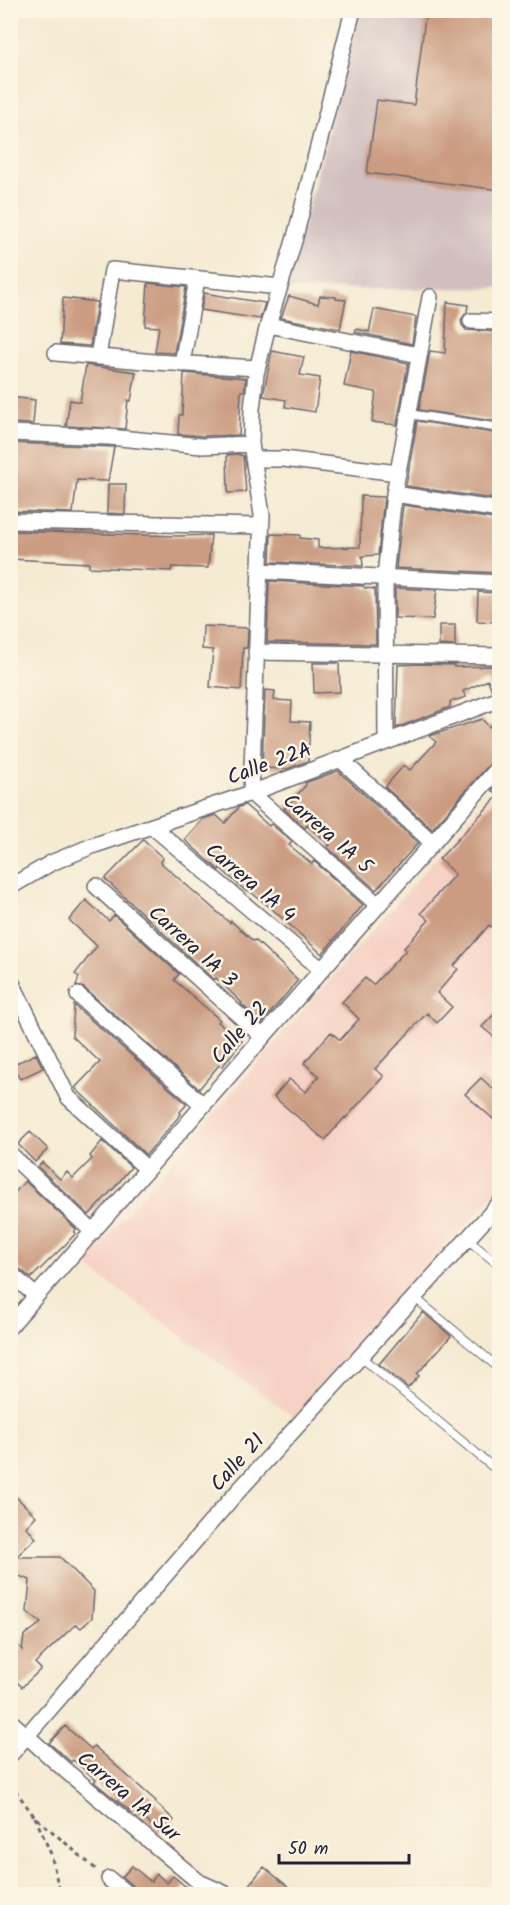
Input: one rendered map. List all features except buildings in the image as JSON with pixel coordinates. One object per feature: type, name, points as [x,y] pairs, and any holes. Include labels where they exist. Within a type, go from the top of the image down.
[{"type":"street","points":[[250,793],[262,515],[252,452],[252,409],[257,368],[294,242],[353,10]]},
{"type":"street","points":[[98,357],[112,270],[280,287]]},
{"type":"street","points":[[182,364],[197,279]]},
{"type":"street","points":[[386,742],[385,576],[394,494],[430,297]]},
{"type":"street","points":[[471,321],[500,322]]},
{"type":"street","points":[[268,325],[419,355]]},
{"type":"street","points":[[56,352],[182,364],[257,368]]},
{"type":"street","points":[[10,433],[109,437],[202,446],[252,452],[283,459],[398,473]]},
{"type":"street","points":[[394,494],[500,510]]},
{"type":"street","points":[[10,521],[261,526]]},
{"type":"street","points":[[260,571],[500,583]]},
{"type":"street","points":[[256,652],[500,656]]},
{"type":"street","name":"Calle 22A","points":[[10,887],[51,863],[92,846],[250,793],[500,699]]},
{"type":"street","points":[[340,760],[433,843]]},
{"type":"street","name":"Calle 22","points":[[10,1326],[500,766]]},
{"type":"street","name":"Carrera 1A 5","points":[[250,793],[378,905]]},
{"type":"street","name":"Carrera 1A 4","points":[[153,827],[322,970]]},
{"type":"street","name":"Carrera 1A 3","points":[[96,886],[263,1037]]},
{"type":"street","points":[[10,979],[68,1097],[147,1169]]},
{"type":"street","points":[[78,995],[203,1105]]},
{"type":"street","points":[[10,1154],[93,1232]]},
{"type":"street","name":"Calle 21","points":[[10,1755],[231,1499],[500,1203]]},
{"type":"street","points":[[10,1273],[36,1296]]},
{"type":"street","name":"Carrera 1A Sur","points":[[10,1721],[199,1882],[226,1894]]},
{"type":"street","points":[[109,1880],[127,1894]]},
{"type":"lane","points":[[409,414],[500,428]]},
{"type":"lane","points":[[467,1239],[500,1266]]},
{"type":"lane","points":[[414,1297],[500,1369]]},
{"type":"lane","points":[[361,1357],[500,1473]]},
{"type":"path","points":[[10,1783],[34,1816],[51,1854],[60,1894]]},
{"type":"path","points":[[34,1816],[109,1880]]},
{"type":"shaded area","points":[[360,11],[499,11],[499,288],[287,290]]},
{"type":"shaded area","points":[[499,785],[499,1189],[295,1418],[83,1264]]}]
